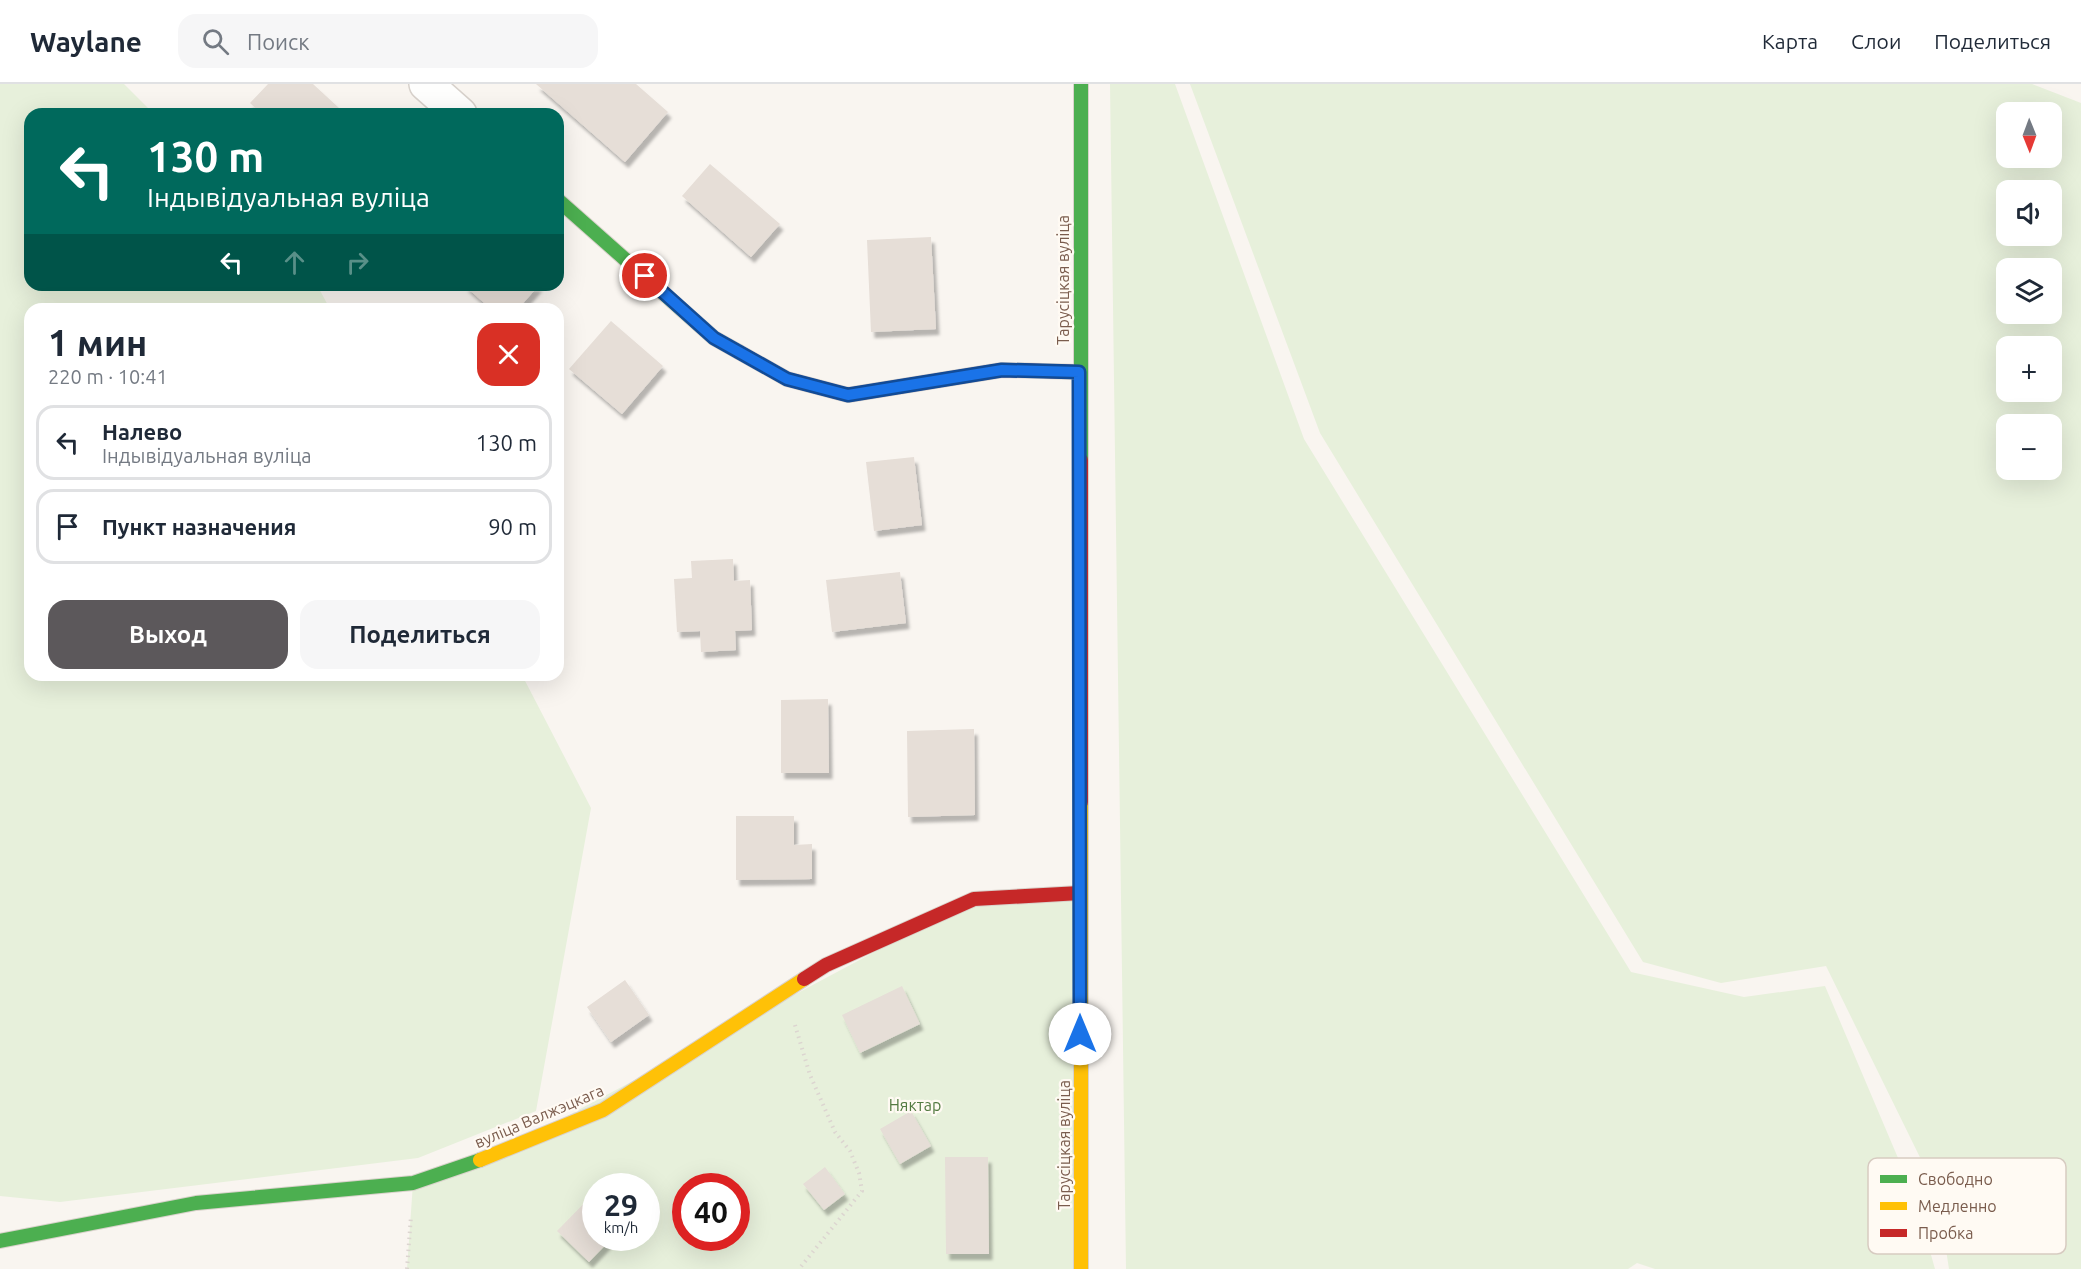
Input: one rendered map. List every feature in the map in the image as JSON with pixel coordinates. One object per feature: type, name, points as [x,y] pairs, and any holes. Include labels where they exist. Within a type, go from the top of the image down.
[{"type":"street","points":[[426,84],[453,108]]},
{"type":"street","name":"Тарусіцкая вуліца","points":[[1081,84],[1079,372],[1081,1269]]},
{"type":"street","points":[[564,205],[714,338],[787,379],[848,395],[1002,370],[1079,372]]},
{"type":"street","name":"вуліца Валжэцкага","points":[[0,1241],[196,1203],[413,1183],[494,1155],[603,1110],[826,964],[974,899],[1080,893]]},
{"type":"path","points":[[795,1016],[795,1027],[810,1075],[835,1132],[850,1151],[859,1173],[862,1191],[799,1269]]},
{"type":"path","points":[[407,1269],[413,1183]]},
{"type":"green space","points":[[0,84],[124,84],[148,108],[24,108],[24,291],[320,291],[327,303],[24,303],[24,681],[525,681],[591,808],[536,1111],[418,1158],[60,1202],[0,1196]]},
{"type":"green space","points":[[1110,84],[1175,84],[1304,439],[1631,972],[1744,997],[1825,986],[1898,1158],[1868,1158],[1868,1254],[1931,1254],[1935,1269],[1655,1269],[1637,1263],[1628,1269],[1126,1269]]},
{"type":"green space","points":[[1190,84],[2032,84],[2081,103],[2081,1269],[1949,1269],[1947,1254],[2066,1254],[2066,1158],[1920,1158],[1826,966],[1721,983],[1643,962],[1320,433]]},
{"type":"green space","name":"Няктар","points":[[1080,893],[1081,1269],[407,1269],[413,1183],[494,1155],[974,899]]},
{"type":"building","points":[[268,84],[313,84],[339,108],[255,108],[250,103]]},
{"type":"building","points":[[536,84],[636,84],[668,112],[625,162]]},
{"type":"building","points":[[710,164],[780,224],[751,257],[682,196]]},
{"type":"building","points":[[931,237],[936,329],[871,332],[867,240]]},
{"type":"building","points":[[471,291],[534,291],[523,303],[484,303]]},
{"type":"building","points":[[611,321],[663,366],[622,414],[569,369]]},
{"type":"building","points":[[914,457],[922,525],[874,531],[866,462]]},
{"type":"building","points":[[733,559],[734,581],[750,580],[752,630],[735,631],[736,650],[701,652],[700,631],[677,632],[674,579],[692,578],[691,561]]},
{"type":"building","points":[[900,572],[906,623],[832,632],[826,580]]},
{"type":"building","points":[[828,699],[829,773],[781,773],[781,700]]},
{"type":"building","points":[[974,729],[975,815],[908,817],[907,731]]},
{"type":"building","points":[[736,816],[794,816],[794,845],[812,844],[812,879],[736,880]]},
{"type":"building","points":[[625,980],[649,1015],[611,1042],[587,1007]]},
{"type":"building","points":[[902,986],[920,1024],[860,1053],[842,1015]]},
{"type":"building","points":[[911,1111],[931,1146],[900,1164],[880,1129]]},
{"type":"building","points":[[945,1157],[988,1157],[989,1254],[946,1254]]},
{"type":"building","points":[[825,1167],[845,1194],[824,1210],[803,1184]]},
{"type":"building","points":[[582,1205],[582,1251],[600,1251],[589,1262],[557,1231]]},
{"type":"traffic: fast","points":[[1081,84],[1081,460]]},
{"type":"traffic: fast","points":[[564,205],[714,338],[739,352]]},
{"type":"traffic: fast","points":[[0,1241],[196,1203],[413,1183],[480,1160]]},
{"type":"traffic: slow","points":[[1081,802],[1081,1269]]},
{"type":"traffic: slow","points":[[480,1160],[603,1110],[804,979]]},
{"type":"traffic: jam","points":[[739,352],[787,379],[848,395],[1002,370],[1079,372]]},
{"type":"traffic: jam","points":[[1081,460],[1081,802]]},
{"type":"traffic: jam","points":[[804,979],[826,965],[974,899],[1080,893]]},
{"type":"route","points":[[645,276],[714,338],[787,379],[848,395],[1002,370],[1079,372],[1080,1034]]}]
